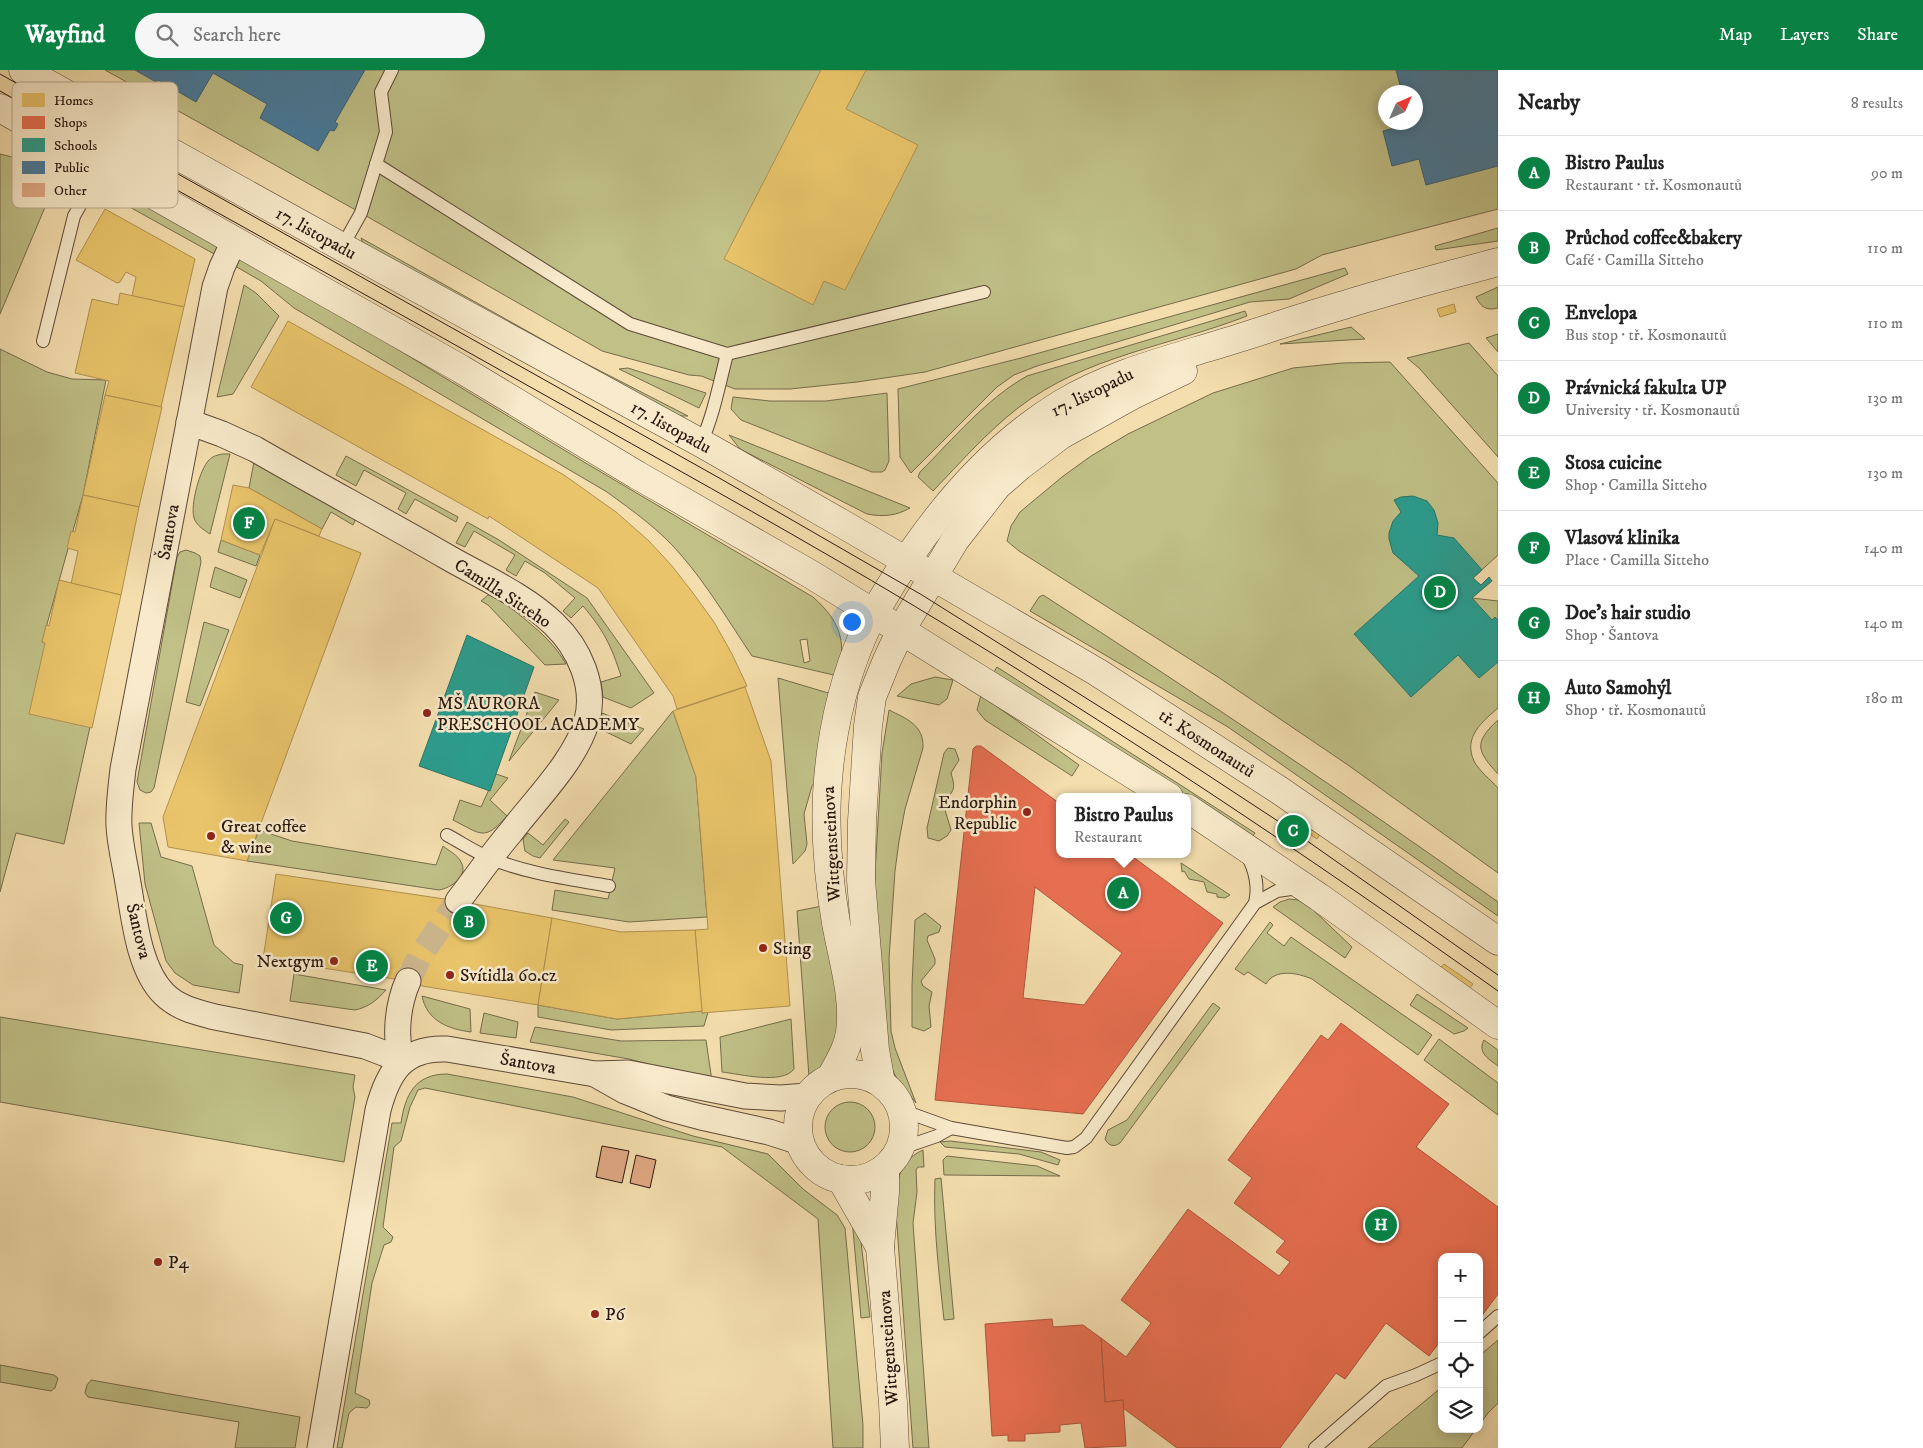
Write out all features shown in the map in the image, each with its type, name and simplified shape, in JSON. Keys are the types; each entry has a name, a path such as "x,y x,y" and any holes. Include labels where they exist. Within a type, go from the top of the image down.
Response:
{"street":[{"name":"17. listopadu","path":"23,70 44,82"},
{"path":"0,108 12,115"},
{"name":"17. listopadu","path":"178,156 701,444 906,561 954,496 1025,428 1063,403 1146,366 1294,320 1498,262"},
{"path":"176,208 461,369 646,480 812,575 1163,793"},
{"name":"Šantova","path":"234,241 215,287 119,803 120,838 139,942 149,970 163,993 176,1004 194,1012 364,1046 401,1062 426,1050 447,1049 595,1074 628,1072 745,1096 782,1098 807,1096"},
{"name":"17. listopadu","path":"901,630 966,524 998,486 1020,466 1061,435 1089,418 1161,380 1294,320"},
{"name":"Camilla Sitteho","path":"189,422 255,449 506,590 554,624 568,640 579,658 588,686 589,712 584,730 556,775 458,901"},
{"name":"Wittgensteinova","path":"832,1077 847,1045 851,1024 831,882 826,804 835,731 845,690 863,635 874,613 906,561"},
{"name":"tř. Kosmonautů","path":"906,561 1105,677 1287,795 1498,941"},
{"name":"Wittgensteinova","path":"881,1083 875,1050 862,911 862,821 868,726 872,697 901,630"},
{"path":"1191,811 1312,892 1498,1025"},
{"path":"320,1448 378,1110 388,1080 401,1062 397,1035 399,1015 408,982"},
{"name":"Šantova","path":"595,1074 625,1091 667,1108 769,1132 800,1142"},
{"name":"Wittgensteinova","path":"892,1158 868,1177 841,1179 827,1175 815,1166 806,1155 797,1131 798,1119 807,1096 818,1084 832,1077 844,1074 857,1074 870,1077 881,1083 893,1095 901,1110 904,1130 892,1158 885,1192 880,1247 895,1448"},
{"name":"Wittgensteinova","path":"841,1179 880,1247"}],"lane":[{"path":"342,247 361,212 386,132 381,92 392,70"},
{"path":"376,164 630,324 727,354 984,292"},
{"path":"43,341 74,216 78,208"},
{"path":"701,444 711,421 727,354"},
{"path":"448,835 490,858 535,872 609,886"},
{"path":"901,1110 951,1128 1066,1148 1074,1147 1081,1142 1086,1138 1254,903 1258,891 1256,880 1248,857 1238,842"},
{"path":"1254,903 1277,891 1296,888 1312,892 1350,934"},
{"path":"1421,986 1447,998 1464,1000"},
{"path":"892,1158 951,1128"},
{"path":"1483,1329 1498,1316"},
{"path":"1315,1448 1386,1386 1438,1365"}],"green space":[{"path":"105,70 1498,70 1498,209 1322,255 1296,269 925,372 790,389 735,389 701,376 689,375 602,351 178,111 178,82 126,82"},
{"path":"0,154 12,157 12,208 45,208 0,314"},
{"path":"131,208 157,208 221,244 216,255"},
{"path":"1498,228 1498,241 1436,250 1435,246"},
{"path":"361,238 577,359 688,416 678,416 363,244"},
{"path":"240,254 584,462 813,597 830,615 839,632 842,652 838,676 752,656 709,592 681,555 655,529 627,506 607,492 294,308 261,281 235,266","holes":["807,639 810,661 804,663 800,640"]},
{"path":"1345,268 1348,274 1289,299 1250,302 1037,366 1014,375 997,387 911,473 900,457 898,389 1021,358"},
{"path":"244,285 256,293 279,316 233,394 217,397"},
{"path":"1498,287 1498,308 1490,309 1482,306 1476,297"},
{"path":"1245,311 1247,316 1129,354 1071,376 1044,390 995,427 933,491 918,477 920,472 984,408 1012,385 1027,376"},
{"path":"1351,327 1365,339 1280,344"},
{"path":"1498,334 1498,352 1486,338"},
{"path":"1469,343 1498,376 1498,457 1419,368 1407,358"},
{"path":"0,349 47,372 72,379 106,380 83,495 42,642 45,643 90,727 64,844 16,833 0,892"},
{"path":"1390,362 1498,483 1498,555 1473,578 1472,598 1498,601 1498,708 1476,731 1471,745 1471,752 1476,765 1498,788 1498,873 1348,765 1218,677 1019,551 1007,541 1011,526 1020,512 1091,456 1128,434 1213,393 1293,368 1342,363"},
{"path":"628,368 706,393 699,408 619,369"},
{"path":"887,393 889,461 882,472 872,472 741,420 731,409 733,397 770,401 826,401"},
{"path":"729,435 910,508 900,513 889,515 867,514 740,449"},
{"path":"223,454 230,454 210,534 195,521 193,505 202,471 209,460"},
{"path":"346,456 458,517 456,522 415,499 406,514 398,509 406,493 364,470 356,486 336,475"},
{"path":"254,462 353,518 355,521 353,525 331,512 322,529 249,488"},
{"path":"467,522 499,540 587,598 654,693 631,708 603,697 601,682 621,676 602,631 590,615 583,606 571,618 563,611 575,598 545,573 525,561 516,576 506,570 515,555 474,531 465,547 456,543"},
{"path":"221,540 260,555 256,566 218,552"},
{"path":"186,550 200,556 201,562 154,788 151,792 146,793 140,790 137,782 177,557 180,552"},
{"path":"215,567 247,580 240,598 210,587"},
{"path":"488,595 509,607 536,628 560,654 566,664 545,665 488,605 481,601"},
{"path":"1043,595 1272,746 1442,862 1498,902 1498,916 1228,727 1030,611 1039,597"},
{"path":"204,622 229,630 200,706 186,702"},
{"path":"997,667 1255,833 1252,837 1191,802 1191,793 1176,793 992,675"},
{"path":"935,677 953,680 947,699 939,705 897,696 911,684"},
{"path":"778,678 835,695 820,774 812,786 804,814 807,844 805,851 793,864"},
{"path":"535,692 559,700 509,761"},
{"path":"981,695 1079,765 1072,776 985,720 977,710"},
{"path":"889,710 913,724 923,740 923,748 905,809 899,841 889,959 891,1031 895,1048 916,1103 897,1079 887,1058 874,892 882,753"},
{"path":"673,711 696,777 707,917 629,922 552,910 555,890 608,899 615,868 553,860"},
{"path":"602,713 644,729 631,744 600,729"},
{"path":"1498,720 1498,774 1482,753 1481,741"},
{"path":"948,748 955,749 959,760 951,773 953,790 943,803 951,830 947,836 939,841 928,838 927,828 944,753"},
{"path":"496,774 508,778 490,800 507,816 493,830 482,833 476,832 453,820 460,800 481,807"},
{"path":"565,819 569,822 540,858 525,851 523,839 528,833 543,845"},
{"path":"139,823 151,823 161,857 192,866 214,945 234,963 243,965 239,993 193,985 175,973 166,961 145,884"},
{"path":"259,830 292,841 436,865 443,846 460,860 463,872 458,880 449,887 439,890 247,861"},
{"path":"1181,863 1230,895 1225,898 1217,897 1217,894 1207,892 1204,882 1189,879 1184,871 1182,872"},
{"path":"1289,899 1299,900 1308,905 1352,947 1345,958 1273,907"},
{"path":"827,905 842,1023 825,1063 809,1077 797,911"},
{"path":"925,913 941,926 939,932 928,936 927,940 935,959 935,964 921,981 923,986 932,992 929,1006 931,1027 924,1031 912,1027 912,985 915,920"},
{"path":"1270,922 1273,925 1267,933 1284,946 1291,937 1432,1035 1418,1055 1312,979 1287,973 1275,976 1266,984 1248,972 1244,975 1235,969"},
{"path":"294,974 386,990 372,1003 355,1010 290,1001"},
{"path":"1417,994 1468,1028 1454,1034 1410,1005"},
{"path":"422,996 470,1009 471,1032 454,1029 434,1018 425,1005"},
{"path":"1213,1003 1220,1008 1120,1143 1113,1146 1109,1144 1105,1139 1108,1130 1127,1120"},
{"path":"538,1005 617,1019 708,1012 704,1026 611,1030 538,1017"},
{"path":"484,1013 518,1022 516,1038 480,1033"},
{"path":"0,1017 355,1075 353,1087 355,1097 344,1162 0,1102"},
{"path":"791,1019 794,1069 788,1074 771,1078 722,1072 720,1037"},
{"path":"535,1027 621,1041 706,1040 712,1081 629,1059 530,1042"},
{"path":"1439,1039 1498,1083 1498,1115 1424,1060"},
{"path":"1484,1040 1498,1050 1498,1066 1483,1052 1482,1045"},
{"path":"447,1074 573,1097 693,1136 768,1154 803,1189 837,1215 845,1228 863,1425 863,1448 833,1448 818,1219 722,1147 425,1088 418,1090 410,1107 401,1141 394,1147 383,1227 393,1237 391,1242 384,1245 372,1283 355,1393 369,1400 370,1404 367,1408 356,1407 349,1413 342,1448 337,1448 392,1123 401,1123 405,1104 419,1082 436,1075"},
{"path":"845,1102 855,1102 868,1109 875,1122 875,1132 868,1145 855,1152 845,1152 836,1148 829,1141 825,1132 825,1122 829,1113 836,1106"},
{"path":"950,1141 1041,1152 1060,1160 1058,1165 1019,1154 945,1147 940,1142"},
{"path":"923,1150 924,1167 918,1167 916,1170 917,1192 913,1223 929,1448 913,1448 896,1202 899,1176 902,1168 914,1155"},
{"path":"947,1156 1037,1166 1060,1176 944,1175 943,1160"},
{"path":"941,1178 954,1319 944,1320 935,1214 935,1179"},
{"path":"852,1219 861,1242 870,1317 861,1318"},
{"path":"1498,1340 1498,1403 1483,1420 1483,1388 1483,1353"},
{"path":"0,1365 54,1375 58,1378 55,1388 51,1391 0,1382"},
{"path":"91,1380 300,1417 295,1448 235,1448 239,1422 88,1397 85,1393 87,1385"},
{"path":"1438,1390 1438,1433 1473,1433 1462,1448 1368,1448"}],"pier":[{"path":"0,70 26,70 22,82 12,82 12,109 0,139"}],"building: Homes":[{"path":"821,70 866,70 846,109 918,145 845,290 824,281 813,305 724,259"},
{"path":"105,209 195,259 184,307 132,296 136,277 126,272 120,282 117,283 76,260"},
{"path":"120,293 184,307 161,407 105,395 109,381 75,373 92,299 118,305"},
{"path":"1454,304 1456,312 1440,317 1437,309"},
{"path":"288,321 564,475 616,512 649,541 693,593 714,622 747,686 677,709 673,696 598,588 489,516 488,519 251,387"},
{"path":"105,395 162,407 139,507 83,495"},
{"path":"233,485 249,488 322,529 319,536 275,519 260,555 221,540"},
{"path":"83,495 139,507 121,595 71,584 78,551 67,548 71,531 75,532"},
{"path":"275,519 361,553 247,861 168,847 163,817"},
{"path":"59,580 121,595 92,728 29,714 45,643 42,642 46,625 49,626"},
{"path":"745,687 771,761 790,1006 702,1013 695,930 708,929 696,777 673,711"},
{"path":"1291,814 1320,834 1317,839 1288,819"},
{"path":"276,874 458,901 552,918 538,1005 422,986 408,981 263,959"},
{"path":"552,918 621,932 695,930 702,1011 617,1019 538,1005"},
{"path":"1444,964 1473,984 1469,989 1440,968"}],"building: Shops":[{"path":"976,746 981,746 1056,801 1056,858 1134,858 1223,923 1083,1114 935,1100 973,749","holes":["1035,887 1122,953 1084,1005 1023,998"]},
{"path":"1341,1023 1449,1104 1416,1147 1498,1207 1498,1294 1483,1314 1483,1253 1438,1253 1438,1344 1429,1356 1386,1323 1345,1379 1336,1373 1280,1448 1177,1448 1123,1408 1123,1400 1105,1402 1101,1338 1126,1357 1151,1323 1121,1300 1188,1209 1279,1276 1290,1262 1276,1252 1285,1241 1234,1203 1252,1178 1228,1160 1321,1035 1328,1040"},
{"path":"1052,1319 1053,1327 1083,1325 1101,1338 1105,1402 1123,1400 1126,1446 1085,1448 1081,1423 1060,1425 1060,1432 1025,1434 1025,1441 1008,1441 1008,1435 992,1436 985,1324"}],"building: Schools":[{"path":"1413,496 1427,501 1434,510 1438,523 1437,535 1454,538 1482,570 1473,578 1481,585 1489,577 1492,581 1472,598 1492,620 1495,617 1498,620 1498,662 1479,678 1458,655 1411,697 1354,634 1419,576 1393,553 1389,539 1393,521 1401,512 1394,500"},
{"path":"467,635 534,667 490,791 419,766"}],"building: Public":[{"path":"135,70 365,70 335,122 338,124 336,128 334,131 330,130 318,151 260,118 267,104 213,73 196,102 178,92 178,82 161,82 158,80 156,82"},
{"path":"1396,70 1498,70 1498,166 1426,185 1419,159 1392,166 1383,131 1423,130 1423,85 1400,85"}],"building: Other":[{"path":"602,1146 629,1151 622,1183 596,1177"},
{"path":"636,1155 656,1160 650,1188 630,1183"}],"tunnel":[{"path":"408,981 420,956 458,901"}],"tram line":[{"path":"0,74 14,82"},
{"path":"0,91 12,98"},
{"path":"178,174 721,479 922,595 1194,766 1293,831 1498,975"},
{"path":"178,190 712,489 911,604 1061,696 1208,792 1354,890 1498,991"}],"place":[{"name":"Vlasová klinika","path":"249,523"},
{"name":"Právnická fakulta UP","path":"1440,592"},
{"name":"MŠ AURORA PRESCHOOL ACADEMY","path":"427,713"},
{"name":"Endorphin Republic","path":"1027,812"},
{"name":"Envelopa","path":"1293,831"},
{"name":"Great coffee & wine","path":"211,836"},
{"name":"Bistro Paulus","path":"1123,893"},
{"name":"Doe's hair studio","path":"286,918"},
{"name":"Průchod coffee&bakery","path":"469,922"},
{"name":"Sting","path":"763,948"},
{"name":"Nextgym","path":"334,961"},
{"name":"Stosa cuicine","path":"372,966"},
{"name":"Svítidla 60.cz","path":"450,975"},
{"name":"Auto Samohýl","path":"1381,1225"},
{"name":"P4","path":"158,1262"},
{"name":"P6","path":"595,1314"}]}
